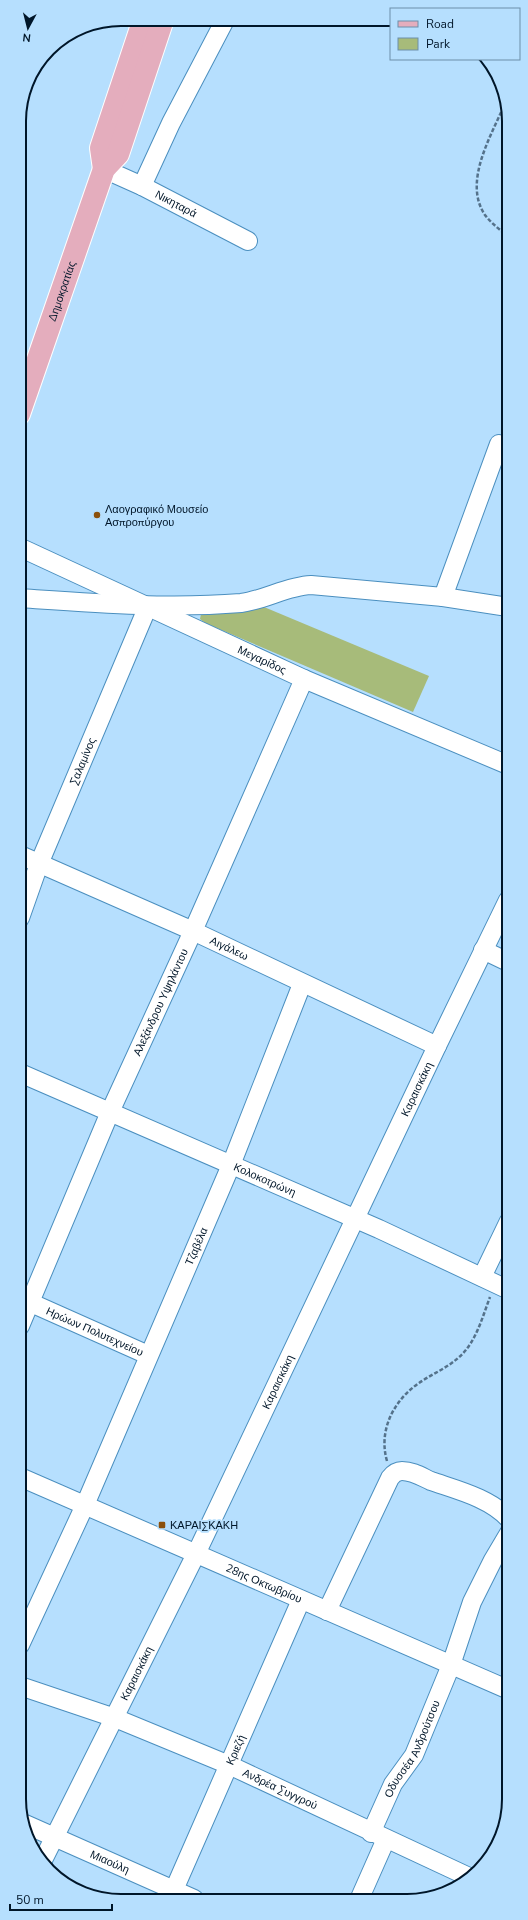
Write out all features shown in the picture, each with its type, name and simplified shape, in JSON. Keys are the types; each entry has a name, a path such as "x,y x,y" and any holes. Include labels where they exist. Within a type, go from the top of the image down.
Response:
{"main road":[{"name":"Δημοκρατίας","path":"104,169 101,148 142,26"},
{"name":"Δημοκρατίας","path":"26,384 104,169 118,154 161,26"}],"street":[{"path":"142,186 171,123 222,26"},
{"name":"Νικηταρά","path":"104,169 142,186 248,241"},
{"path":"443,597 499,444"},
{"name":"Μεγαρίδος","path":"26,550 304,679 502,762"},
{"path":"26,598 148,606 243,602 293,587 311,584 443,597 502,606"},
{"name":"Σαλαμίνος","path":"26,901 39,864 148,606"},
{"name":"Αλεξάνδρου Υψηλάντου","path":"26,1296 193,931 304,679"},
{"name":"Αιγάλεω","path":"26,858 193,931 302,984 437,1046"},
{"name":"Καραισκάκη","path":"45,1856 116,1718 196,1554 502,912"},
{"path":"483,950 502,959"},
{"name":"Τζαβέλα","path":"26,1632 85,1505 148,1355 231,1165 302,984"},
{"name":"Κολοκοτρώνη","path":"26,1076 379,1229 495,1283"},
{"path":"495,1283 502,1252"},
{"name":"Ηρώων Πολυτεχνείου","path":"26,1301 148,1355"},
{"path":"328,1611 390,1478 394,1473 400,1470 412,1472 485,1502 502,1513"},
{"name":"28ης Οκτωβρίου","path":"26,1480 502,1687"},
{"name":"Οδυσσέα Ανδρούτσου","path":"361,1894 394,1784 414,1755 451,1665 472,1602 502,1545"},
{"name":"Κριεζή","path":"172,1894 301,1600"},
{"name":"Ανδρέα Συγγρού","path":"26,1688 116,1718 229,1765 378,1836 464,1875"},
{"name":"Μιαούλη","path":"30,1826 170,1894"}],"path":[{"path":"501,112 480,163 476,180 478,199 485,215 502,231"},
{"path":"390,1478 384,1441 388,1420 397,1403 418,1384 458,1358 473,1341 495,1283"}],"green space":[{"path":"264,607 429,676 413,712 205,623 200,619 201,614 205,612"}],"place":[{"name":"Λαογραφικό Μουσείο Ασπροπύργου","path":"97,515"},
{"name":"ΚΑΡΑΙΣΚΑΚΗ","path":"162,1525"}]}
